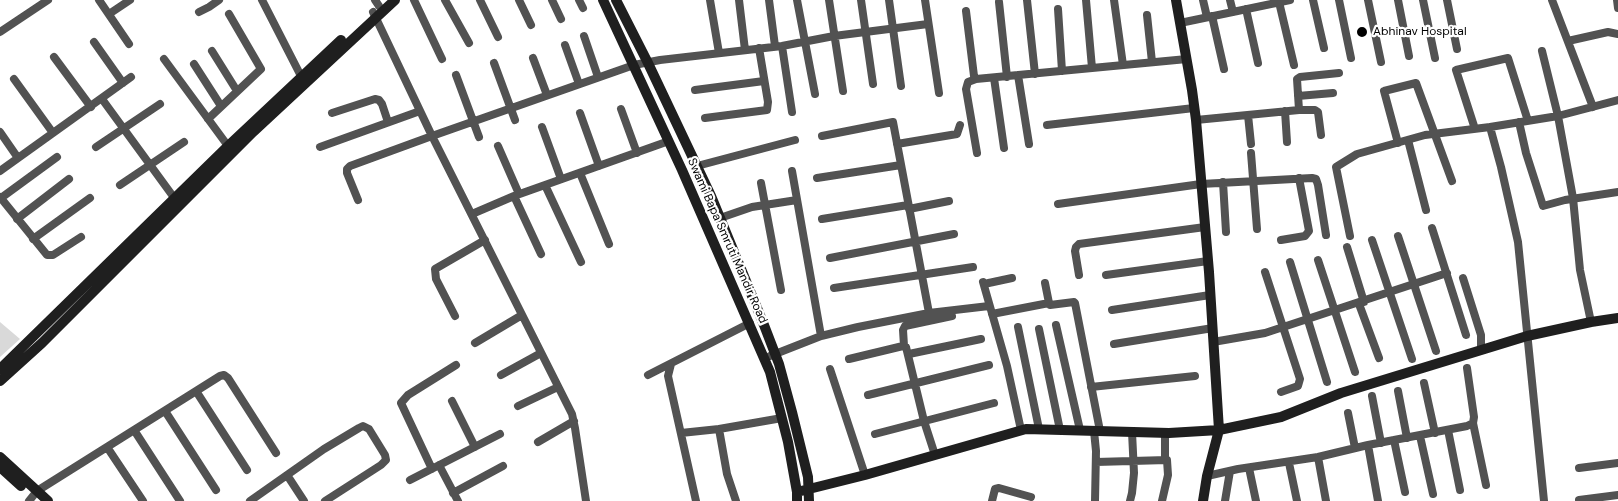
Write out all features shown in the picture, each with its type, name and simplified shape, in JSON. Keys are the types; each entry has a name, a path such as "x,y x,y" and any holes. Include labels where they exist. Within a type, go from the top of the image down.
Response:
{"street":[{"path":"0,32 48,0"},
{"path":"99,0 129,44"},
{"path":"109,14 130,0"},
{"path":"262,0 303,80"},
{"path":"0,381 42,343 377,7 395,0"},
{"path":"414,0 442,59"},
{"path":"445,0 469,43"},
{"path":"480,0 498,37"},
{"path":"520,0 531,25"},
{"path":"552,0 561,19"},
{"name":"Swami Bapa Smruti Mandir Road","path":"603,0 669,141 770,372 782,418 797,497"},
{"path":"616,0 697,166 775,355 792,412 808,477 809,501"},
{"path":"710,0 719,53"},
{"path":"739,0 745,50"},
{"path":"769,0 792,112"},
{"path":"797,0 815,94"},
{"path":"828,0 842,90"},
{"path":"861,0 873,84"},
{"path":"889,0 901,86"},
{"path":"925,0 939,93"},
{"path":"1027,0 1035,74"},
{"path":"1086,0 1092,68"},
{"path":"1114,0 1123,65"},
{"path":"1176,0 1196,120 1213,328 1219,430 1207,476 1203,501"},
{"path":"1203,0 1210,17 1224,69"},
{"path":"1230,0 1233,12"},
{"path":"1313,0 1324,48"},
{"path":"1338,0 1352,58"},
{"path":"1368,0 1382,62"},
{"path":"1398,0 1409,56"},
{"path":"1423,0 1435,58"},
{"path":"1447,0 1457,49"},
{"path":"1552,0 1593,107"},
{"path":"1617,0 1618,8"},
{"path":"1180,23 1246,9 1258,3 1285,1 1294,65"},
{"path":"999,2 1007,77"},
{"path":"199,12 218,3"},
{"path":"377,7 420,111 574,421 586,501"},
{"path":"1058,9 1062,71"},
{"path":"1246,9 1258,63"},
{"path":"966,10 974,76 976,79"},
{"path":"208,118 260,68 229,14"},
{"path":"1148,15 1152,62"},
{"path":"358,200 347,173 347,169 350,166 634,65 928,24"},
{"path":"1568,41 1608,32 1618,34"},
{"path":"584,36 598,78"},
{"path":"94,42 123,83"},
{"path":"565,45 579,84"},
{"path":"705,118 767,110 759,48"},
{"path":"212,51 237,91"},
{"path":"1542,51 1558,116 1573,198 1580,270 1590,322"},
{"path":"54,57 91,106"},
{"path":"533,58 547,95"},
{"path":"1475,129 1456,70 1508,58 1528,121"},
{"path":"164,59 228,146"},
{"path":"978,153 966,88 968,82 976,79 1187,59"},
{"path":"494,63 515,120"},
{"path":"194,64 221,106"},
{"path":"1299,110 1297,79 1300,77 1339,73"},
{"path":"456,75 479,137"},
{"path":"1018,76 1029,144"},
{"path":"0,170 131,77"},
{"path":"994,78 1004,148"},
{"path":"14,79 53,133"},
{"path":"0,369 228,146 303,80"},
{"path":"695,90 764,81"},
{"path":"1398,143 1384,91 1416,83 1452,181"},
{"path":"1298,96 1333,93"},
{"path":"332,112 375,98 380,100 388,122"},
{"path":"102,99 175,199"},
{"path":"1350,236 1336,167 1357,154 1434,134 1558,116 1618,100"},
{"path":"96,147 160,104"},
{"path":"1047,125 1194,108"},
{"path":"621,109 637,153"},
{"path":"1196,120 1285,111 1315,110 1318,112 1321,135"},
{"path":"320,147 420,111"},
{"path":"1285,111 1287,142"},
{"path":"580,114 599,166"},
{"path":"1248,115 1257,229"},
{"path":"822,136 893,122 929,313"},
{"path":"1519,122 1526,153 1543,206 1573,198 1618,192"},
{"path":"897,144 957,134 960,124"},
{"path":"542,127 561,179"},
{"path":"1490,127 1518,242 1544,501"},
{"path":"0,132 18,158"},
{"path":"697,166 795,140"},
{"path":"1408,140 1426,210"},
{"path":"472,214 517,195 669,141"},
{"path":"120,184 184,142"},
{"path":"498,146 540,254"},
{"path":"57,157 0,198 47,255 53,256 81,237"},
{"path":"817,178 901,164"},
{"path":"792,171 821,336"},
{"path":"580,173 610,244"},
{"path":"1281,240 1304,236 1309,231 1299,178"},
{"path":"1058,204 1201,184 1312,178 1317,182 1326,235"},
{"path":"17,219 69,179"},
{"path":"1223,182 1226,232"},
{"path":"761,183 781,290"},
{"path":"545,185 581,262"},
{"path":"33,239 90,198"},
{"path":"720,218 752,207 797,200"},
{"path":"822,219 949,202"},
{"path":"1079,275 1075,248 1079,244 1205,226"},
{"path":"1432,228 1466,335"},
{"path":"830,258 954,234"},
{"path":"1398,236 1436,351"},
{"path":"455,316 436,280 435,269 485,240"},
{"path":"1372,240 1412,359"},
{"path":"1347,247 1361,303 1379,358"},
{"path":"1318,260 1355,372"},
{"path":"1106,275 1208,261"},
{"path":"1290,262 1326,382"},
{"path":"834,288 973,267"},
{"path":"1265,272 1284,326 1300,382 1298,386 1281,392"},
{"path":"1213,342 1265,333 1307,318 1361,303 1447,273"},
{"path":"1012,278 983,283 1007,366 1021,430"},
{"path":"1463,278 1481,335 1481,350"},
{"path":"1045,283 1048,303"},
{"path":"1112,310 1210,295"},
{"path":"764,358 821,336 929,313 990,310 1074,302 1091,387 1097,431 1095,501"},
{"path":"475,344 522,315"},
{"path":"935,455 924,421 909,354 904,346 903,328 952,316"},
{"path":"797,497 809,489 865,475 1021,430 1165,433 1219,430 1281,417 1340,393 1526,336 1618,318"},
{"path":"648,375 750,323"},
{"path":"1056,325 1080,430"},
{"path":"1018,327 1039,429"},
{"path":"1114,344 1213,328"},
{"path":"1039,329 1060,430"},
{"path":"909,354 981,339"},
{"path":"849,359 904,346"},
{"path":"501,374 541,353"},
{"path":"671,364 668,376 696,501"},
{"path":"456,365 408,396 401,403 435,467 458,501"},
{"path":"868,395 989,365"},
{"path":"1467,368 1474,417 1473,422 1486,485"},
{"path":"830,369 865,475"},
{"path":"35,497 107,447 224,375 228,378 276,453"},
{"path":"1091,387 1195,376"},
{"path":"1424,384 1435,433"},
{"path":"518,406 558,387"},
{"path":"196,391 247,470"},
{"path":"1398,391 1407,438"},
{"path":"1372,396 1381,443"},
{"path":"452,401 475,447"},
{"path":"875,434 994,403"},
{"path":"165,411 216,490"},
{"path":"1348,413 1355,448"},
{"path":"681,432 719,429 782,418"},
{"path":"538,442 574,421"},
{"path":"1207,476 1289,463 1368,445 1467,426 1473,422"},
{"path":"250,501 324,449 364,426 369,429 385,455 386,460 325,501"},
{"path":"719,429 727,474 736,501"},
{"path":"134,430 180,501"},
{"path":"1448,430 1460,490"},
{"path":"1130,501 1134,460 1132,432"},
{"path":"1162,501 1168,468 1168,462 1165,459 1165,433"},
{"path":"410,480 500,434"},
{"path":"1420,436 1433,494"},
{"path":"1394,440 1405,492"},
{"path":"1368,445 1378,501"},
{"path":"107,447 143,501"},
{"path":"0,457 35,497"},
{"path":"1318,457 1326,501"},
{"path":"1096,462 1165,459"},
{"path":"1289,463 1297,501"},
{"path":"1579,468 1618,463"},
{"path":"454,493 503,466"},
{"path":"0,467 35,497 48,501"},
{"path":"1249,468 1256,501"},
{"path":"1225,501 1230,471"},
{"path":"287,475 304,501"},
{"path":"992,501 995,490 999,488 1032,497"},
{"path":"1579,500 1618,494"}],"shaded area":[{"path":"0,322 20,339 0,357"}],"place":[{"name":"Abhinav Hospital","path":"1362,32"}]}
